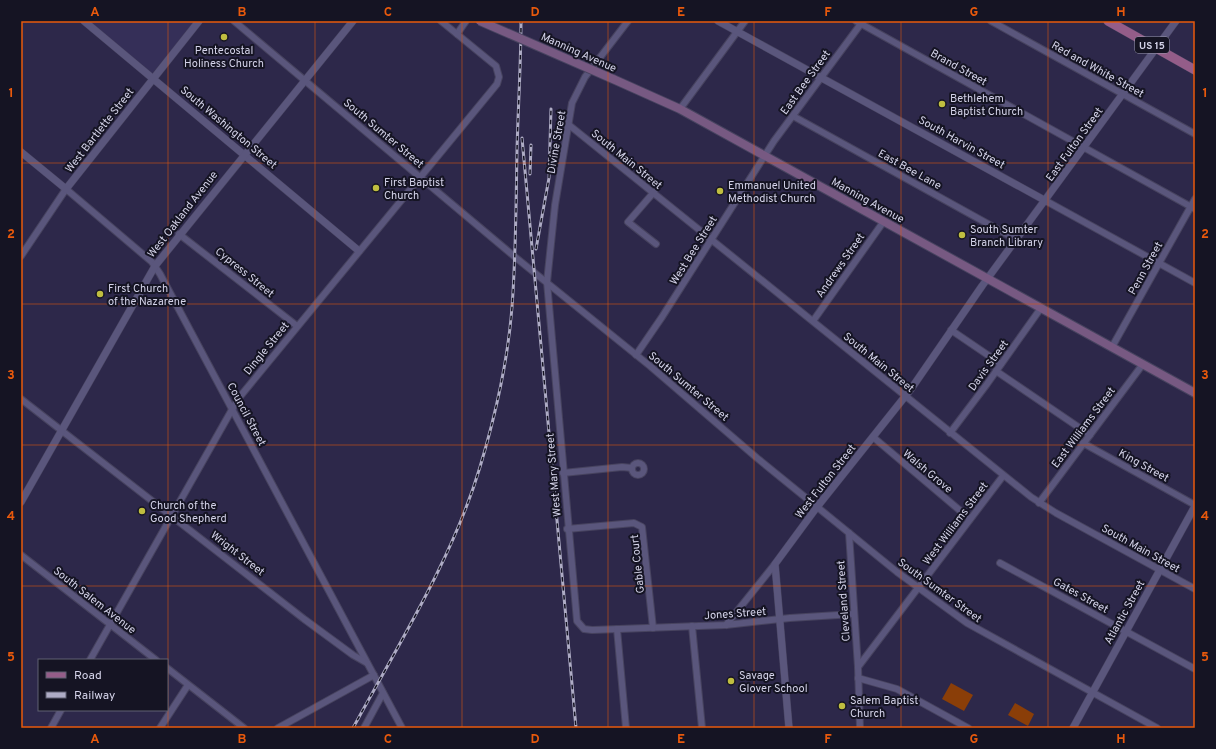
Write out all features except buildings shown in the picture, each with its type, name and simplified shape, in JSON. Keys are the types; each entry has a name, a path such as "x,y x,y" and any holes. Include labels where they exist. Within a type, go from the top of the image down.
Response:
{"main road":[{"name":"Manning Avenue","path":"480,21 680,109 1195,393"},
{"name":"US 15","path":"1108,21 1195,70"}],"street":[{"name":"South Washington Street","path":"84,21 359,251"},
{"name":"West Bartlette Street","path":"21,256 66,189 199,21"},
{"name":"South Sumter Street","path":"234,21 817,507 918,588 967,623 1157,728"},
{"name":"West Oakland Avenue","path":"21,502 155,266 179,234 353,21"},
{"path":"441,21 457,34 466,21"},
{"name":"Divine Street","path":"546,282 555,205 572,103 585,77 628,21"},
{"name":"South Harvin Street","path":"718,21 1195,283"},
{"path":"680,109 745,21"},
{"name":"Red and White Street","path":"991,21 1195,134"},
{"name":"East Fulton Street","path":"988,279 1176,21"},
{"name":"East Bee Street","path":"765,155 860,22"},
{"name":"Brand Street","path":"860,22 1193,208"},
{"name":"Dingle Street","path":"91,659 231,410 252,380 497,84 499,77 496,66 457,34"},
{"name":"East Bee Lane","path":"793,116 1017,240"},
{"name":"South Main Street","path":"569,125 654,192 711,240 1003,476 1039,503 1195,589"},
{"name":"Council Street","path":"21,152 155,266 402,728"},
{"name":"West Bee Street","path":"636,355 765,155"},
{"path":"654,192 628,222 656,244"},
{"name":"Penn Street","path":"1112,347 1159,263 1193,208 1195,199"},
{"name":"Andrews Street","path":"813,321 884,221"},
{"name":"Cypress Street","path":"179,234 297,326"},
{"name":"West Fulton Street","path":"775,564 817,507 905,397 988,279"},
{"name":"West Mary Street","path":"546,282 562,473 577,621 581,627 587,630 617,629"},
{"name":"Davis Street","path":"950,433 1041,308"},
{"path":"951,330 1001,364"},
{"name":"East Williams Street","path":"1039,503 1143,364"},
{"path":"996,371 1090,435"},
{"name":"Wright Street","path":"21,399 353,656 367,663"},
{"name":"Walsh Grove","path":"873,437 970,518"},
{"name":"King Street","path":"1083,443 1195,505"},
{"path":"562,473 632,468"},
{"name":"West Williams Street","path":"858,667 1003,476"},
{"name":"Atlantic Street","path":"1073,728 1195,505"},
{"name":"Gable Court","path":"568,529 634,523 642,527 653,628"},
{"name":"Cleveland Street","path":"849,533 858,667"},
{"name":"South Salem Avenue","path":"21,555 155,659"},
{"name":"Gates Street","path":"1000,563 1195,669"},
{"path":"775,564 789,728"},
{"path":"726,625 775,564"},
{"name":"Jones Street","path":"617,629 726,625 854,614"},
{"path":"692,626 702,728"},
{"path":"617,629 626,728"},
{"path":"858,667 860,728"},
{"path":"168,669 244,728"},
{"path":"278,728 374,675"},
{"path":"858,678 897,689 968,728"},
{"path":"160,728 188,685"},
{"path":"364,728 383,693"},
{"path":"51,728 60,711"}],"shaded area":[{"path":"87,21 195,21 152,74"},
{"path":"951,683 973,695 964,711 942,699"},
{"path":"1015,703 1034,714 1028,726 1008,715"}],"railway":[{"path":"353,728 440,568 469,501 496,408 510,327 513,288 521,21"},
{"path":"536,249 549,178 551,109"},
{"path":"522,138 576,728"},
{"path":"530,174 531,145"}],"place":[{"name":"Pentecostal Holiness Church","path":"224,37"},
{"name":"Bethlehem Baptist Church","path":"942,104"},
{"name":"First Baptist Church","path":"376,188"},
{"name":"Emmanuel United Methodist Church","path":"720,191"},
{"name":"South Sumter Branch Library","path":"962,235"},
{"name":"First Church of the Nazarene","path":"100,294"},
{"name":"Church of the Good Shepherd","path":"142,511"},
{"name":"Savage Glover School","path":"731,681"},
{"name":"Salem Baptist Church","path":"842,706"}]}
